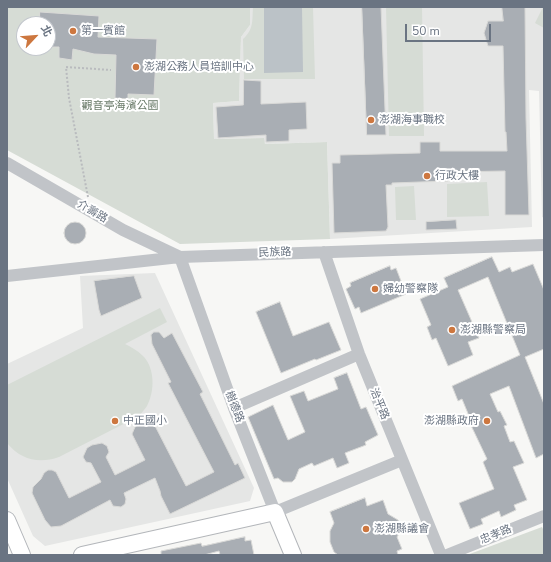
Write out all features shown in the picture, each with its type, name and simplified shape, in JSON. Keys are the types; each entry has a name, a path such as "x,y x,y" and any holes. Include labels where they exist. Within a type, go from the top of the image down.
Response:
{"main road":[{"path":"82,555 275,512"},
{"name":"樹德路","path":"275,512 293,555"},
{"path":"7,520 22,555"}],"street":[{"name":"介壽路","path":"7,163 123,230 180,257"},
{"name":"民族路","path":"7,276 180,257 544,246"},
{"name":"治平路","path":"324,252 359,354 441,555"},
{"name":"樹德路","path":"180,257 234,408 275,512"},
{"path":"234,408 359,354"},
{"path":"275,512 402,460"},
{"name":"忠孝路","path":"447,555 544,516"}],"path":[{"path":"82,206 88,198 69,98 66,67 111,70"}],"shaded area":[{"name":"澎湖海事職校","path":"250,7 544,7 544,218 542,217 539,91 529,90 532,227 330,239 327,142 265,144 263,138 214,139 213,103 239,101 241,37 250,25"},
{"path":"264,7 302,7 303,72 264,73"},
{"name":"中正國小","path":"155,273 254,488 250,501 45,546 33,536 7,478 7,364 83,328 80,276"}],"green space":[{"name":"觀音亭海濱公園","path":"7,7 250,7 250,25 241,37 239,101 213,103 214,139 264,138 265,144 327,142 330,239 180,244 7,150"},
{"path":"253,7 313,7 315,79 244,79 243,39 251,28"},
{"path":"386,7 422,7 424,136 389,136"},
{"path":"543,7 544,8 544,28 535,23"},
{"path":"487,182 489,216 447,217 447,184"},
{"path":"414,186 416,220 396,220 395,187"},
{"path":"160,308 167,322 125,344 143,356 152,373 150,400 139,416 59,457 52,459 31,459 24,457 12,449 7,443 7,385"},
{"path":"542,527 544,531 544,555 467,555"}],"building":[{"path":"362,7 381,7 386,135 367,135"},
{"path":"502,7 525,7 529,215 505,215 505,171 448,172 448,181 392,183 392,185 386,185 388,227 386,231 334,233 332,163 340,163 340,155 420,153 420,142 440,142 440,151 507,151 505,132 503,46 488,46 484,33 488,21 503,21"},
{"path":"40,12 99,16 98,37 157,39 154,95 128,94 128,99 115,98 116,55 94,54 73,49 72,60 59,58 59,47 56,47 56,16 40,16"},
{"path":"244,80 261,81 261,104 306,102 307,129 289,130 289,141 266,142 266,135 218,138 216,107 243,105"},
{"path":"456,220 457,229 426,230 426,222"},
{"path":"71,222 79,222 86,229 86,237 79,244 71,244 64,237 64,229"},
{"path":"492,257 499,272 510,267 512,272 533,264 544,290 544,349 525,357 544,404 544,454 536,458 509,386 490,394 498,412 500,411 507,425 504,426 510,442 514,441 524,463 513,467 527,500 514,505 516,510 501,517 499,511 481,519 483,524 470,529 459,503 494,489 483,462 487,459 467,417 469,416 462,399 458,401 452,386 520,355 488,277 458,290 479,338 468,342 473,355 448,366 436,338 432,340 427,327 431,325 420,299 448,287 444,278"},
{"name":"婦幼警察隊","path":"390,266 391,270 396,268 406,294 361,313 359,307 355,309 346,289 351,286 350,283"},
{"path":"134,276 142,298 101,316 94,281"},
{"path":"280,302 293,336 329,322 341,350 281,373 256,312"},
{"path":"154,332 159,332 164,338 172,333 203,392 200,394 235,465 238,463 245,478 170,514 161,496 155,478 124,493 126,499 125,504 121,507 113,506 110,500 61,526 51,527 45,520 32,493 33,487 41,479 44,473 48,470 56,472 69,498 101,482 91,463 86,462 83,457 87,448 92,445 102,443 107,446 109,452 106,457 115,475 145,460 132,434 135,427 140,423 153,422 186,486 214,472 168,383 171,382 152,344 151,335"},
{"path":"347,373 361,409 366,407 378,435 365,442 366,445 345,453 349,463 337,468 333,458 314,466 312,463 299,469 295,479 292,482 283,482 278,478 274,479 248,417 273,405 288,440 305,432 290,396 304,391 308,401 338,389 334,378"},
{"name":"澎湖縣議會","path":"365,498 367,506 383,500 388,514 398,520 401,526 397,537 402,549 397,551 398,555 338,555 334,552 330,542 330,531 334,523 330,512"},
{"path":"245,537 245,541 251,540 254,555 220,555 219,551 204,555 161,555 161,551 201,543 202,546"}],"place":[{"name":"第一賓館","path":"73,31"},
{"name":"澎湖公務人員培訓中心","path":"136,67"},
{"name":"澎湖海事職校","path":"371,120"},
{"name":"行政大樓","path":"427,176"},
{"name":"婦幼警察隊","path":"375,289"},
{"name":"澎湖縣警察局","path":"452,330"},
{"name":"中正國小","path":"115,421"},
{"name":"澎湖縣政府","path":"487,421"},
{"name":"澎湖縣議會","path":"366,529"}]}
